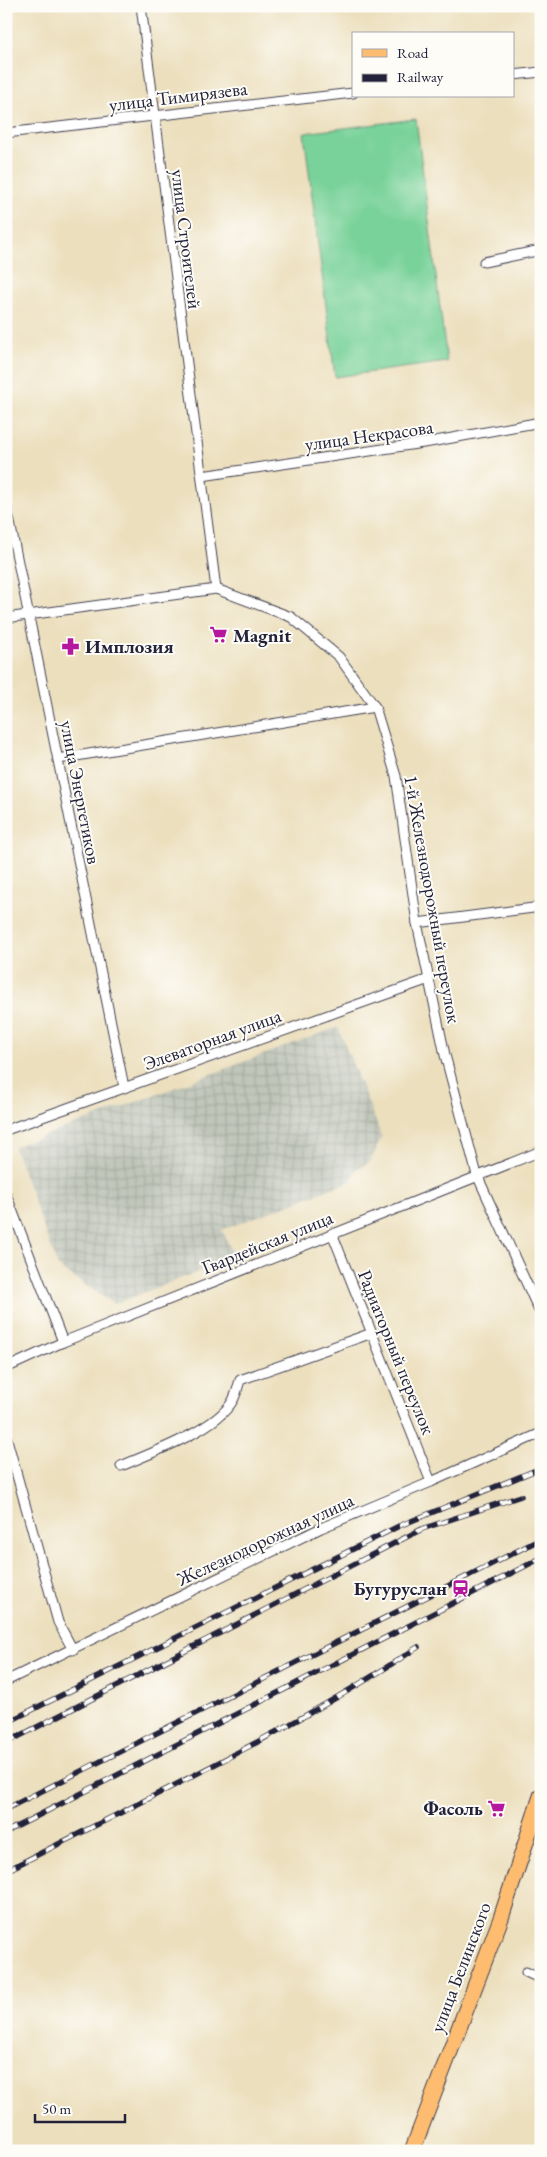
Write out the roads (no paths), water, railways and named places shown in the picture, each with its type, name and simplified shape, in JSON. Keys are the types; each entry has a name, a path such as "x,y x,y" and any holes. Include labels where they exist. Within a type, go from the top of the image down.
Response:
{"main road":[{"name":"улица Белинского","path":"412,2151 501,1918 541,1796"}],"street":[{"name":"улица Строителей","path":"140,6 216,589"},
{"path":"514,75 541,72"},
{"name":"улица Тимирязева","path":"6,133 352,93"},
{"path":"484,262 541,250"},
{"name":"улица Некрасова","path":"202,476 430,442 541,422"},
{"name":"улица Энергетиков","path":"6,502 124,1087"},
{"path":"6,618 216,589"},
{"name":"1-й Железнодорожный переулок","path":"216,589 291,617 339,657 375,707 396,776 417,923 445,1055 477,1175 541,1314"},
{"path":"58,759 375,707"},
{"path":"417,923 541,907"},
{"name":"Элеваторная улица","path":"6,1130 429,979"},
{"name":"Гвардейская улица","path":"6,1368 63,1342 541,1151"},
{"path":"6,1194 63,1342"},
{"name":"Радиаторный переулок","path":"332,1233 431,1482"},
{"path":"121,1466 181,1440 216,1419 232,1402 240,1380 372,1333"},
{"name":"Железнодорожная улица","path":"6,1681 321,1528 541,1433"},
{"path":"6,1436 58,1622 73,1650"},
{"path":"526,1972 541,1979"}],"railway":[{"path":"6,1723 399,1526 541,1468"},
{"path":"6,1743 422,1529 521,1496"},
{"path":"6,1809 541,1539"},
{"path":"6,1832 541,1558"},
{"path":"6,1871 267,1737 369,1678 418,1647"}],"place":[{"name":"Magnit","path":"219,635"},
{"name":"Имплозия","path":"71,646"},
{"name":"Бугуруслан","path":"461,1588"},
{"name":"Фасоль","path":"497,1808"}]}
